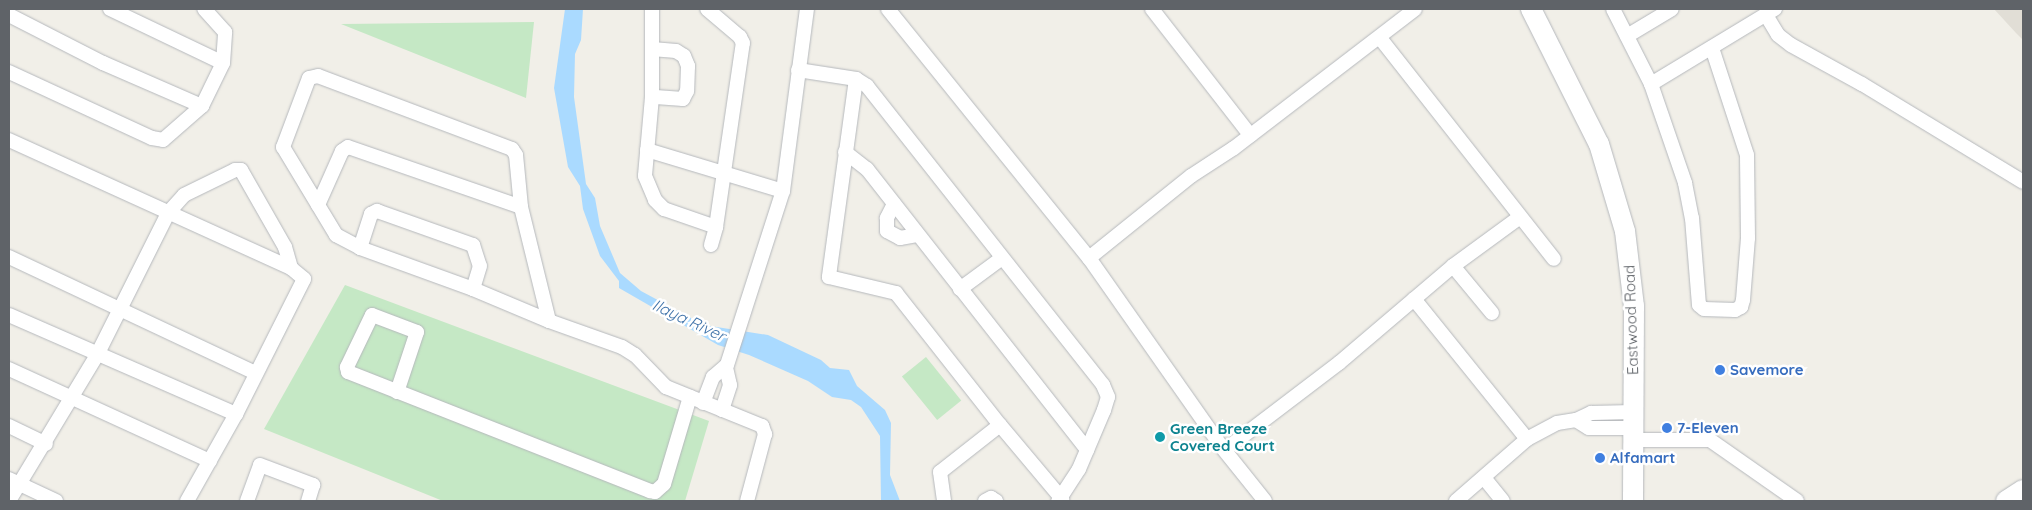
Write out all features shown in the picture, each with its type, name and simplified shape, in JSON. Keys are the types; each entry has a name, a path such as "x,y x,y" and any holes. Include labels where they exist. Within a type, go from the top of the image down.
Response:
{"main road":[{"name":"Eastwood Road","path":"1531,9 1599,144 1618,202 1626,240 1634,306 1633,501"},
{"path":"2006,501 2023,490"}],"street":[{"path":"110,9 223,63"},
{"path":"9,72 158,140 168,137 202,106 223,63 225,32 204,9"},
{"path":"652,9 652,97 646,176 655,200 664,209 716,227"},
{"path":"707,9 740,37 743,43 726,173 711,245"},
{"path":"722,410 730,385 727,365 783,192 807,9"},
{"path":"888,9 1089,258 1264,501"},
{"path":"1152,9 1250,135"},
{"path":"1089,258 1191,176 1250,135 1380,38 1415,9"},
{"path":"1613,9 1651,84 1689,199 1696,298 1704,309 1735,310 1741,307 1744,300 1748,238 1747,155 1712,48"},
{"path":"1627,36 1672,9"},
{"path":"1651,84 1770,12 1778,35 1790,45 1862,84 2023,182"},
{"path":"9,15 103,62 202,106"},
{"path":"1380,38 1554,259"},
{"path":"652,49 676,51 684,56 688,66 687,91 683,99 652,97"},
{"path":"798,70 856,79 867,86 1103,385 1108,397 1087,450 1060,500 896,293 829,277 856,79"},
{"path":"549,321 521,208 516,155 506,144 318,76 309,78 304,86 283,147 336,235 360,248 473,289 549,321 622,347 635,355 666,387 762,426 765,434 747,501"},
{"path":"9,140 291,268 302,275 304,284 236,414 186,501"},
{"path":"318,205 342,151 348,147 521,208"},
{"path":"647,150 783,192"},
{"path":"845,152 867,169 1087,450"},
{"path":"9,501 14,481 46,444 97,354 168,213 190,192 235,170 241,170 285,247 291,268"},
{"path":"894,204 887,218 887,231 900,238 917,235"},
{"path":"360,248 372,214 377,211 473,245 480,266 473,289"},
{"path":"1226,449 1339,363 1453,266 1520,217"},
{"path":"9,257 256,373"},
{"path":"960,289 1002,258"},
{"path":"1453,266 1492,313"},
{"path":"1414,299 1527,439"},
{"path":"9,314 236,414"},
{"path":"397,392 417,332 372,315 347,367 348,372 397,392 654,492 664,484 690,397"},
{"path":"703,403 713,377 727,365"},
{"path":"9,369 210,461"},
{"path":"1456,501 1485,479 1527,439 1557,423 1576,420 1591,413 1633,427 1710,440 1797,501"},
{"path":"944,501 940,472 1000,425"},
{"path":"9,426 46,444"},
{"path":"247,501 260,465 313,485 308,501"},
{"path":"1485,479 1503,501"},
{"path":"14,481 56,501"},
{"path":"985,501 990,498 996,501"}],"shaded area":[{"path":"1994,9 2023,9 2023,40 2016,33"}],"green space":[{"path":"534,22 526,98 341,24"},
{"path":"345,285 709,421 685,501 443,501 264,429"},
{"path":"926,357 961,401 937,420 902,377"}],"water":[{"name":"Ilaya River","path":"565,9 583,9 581,40 575,54 574,97 586,184 595,198 600,226 620,273 641,291 704,325 768,335 821,360 830,368 849,370 857,386 885,410 891,423 890,475 900,501 881,501 880,436 861,407 851,400 832,397 808,381 749,355 718,345 619,288 619,281 600,256 583,209 580,186 568,167 554,88"}],"place":[{"name":"Savemore","path":"1720,370"},
{"name":"7-Eleven","path":"1667,428"},
{"name":"Green Breeze Covered Court","path":"1160,437"},
{"name":"Alfamart","path":"1600,458"}]}
